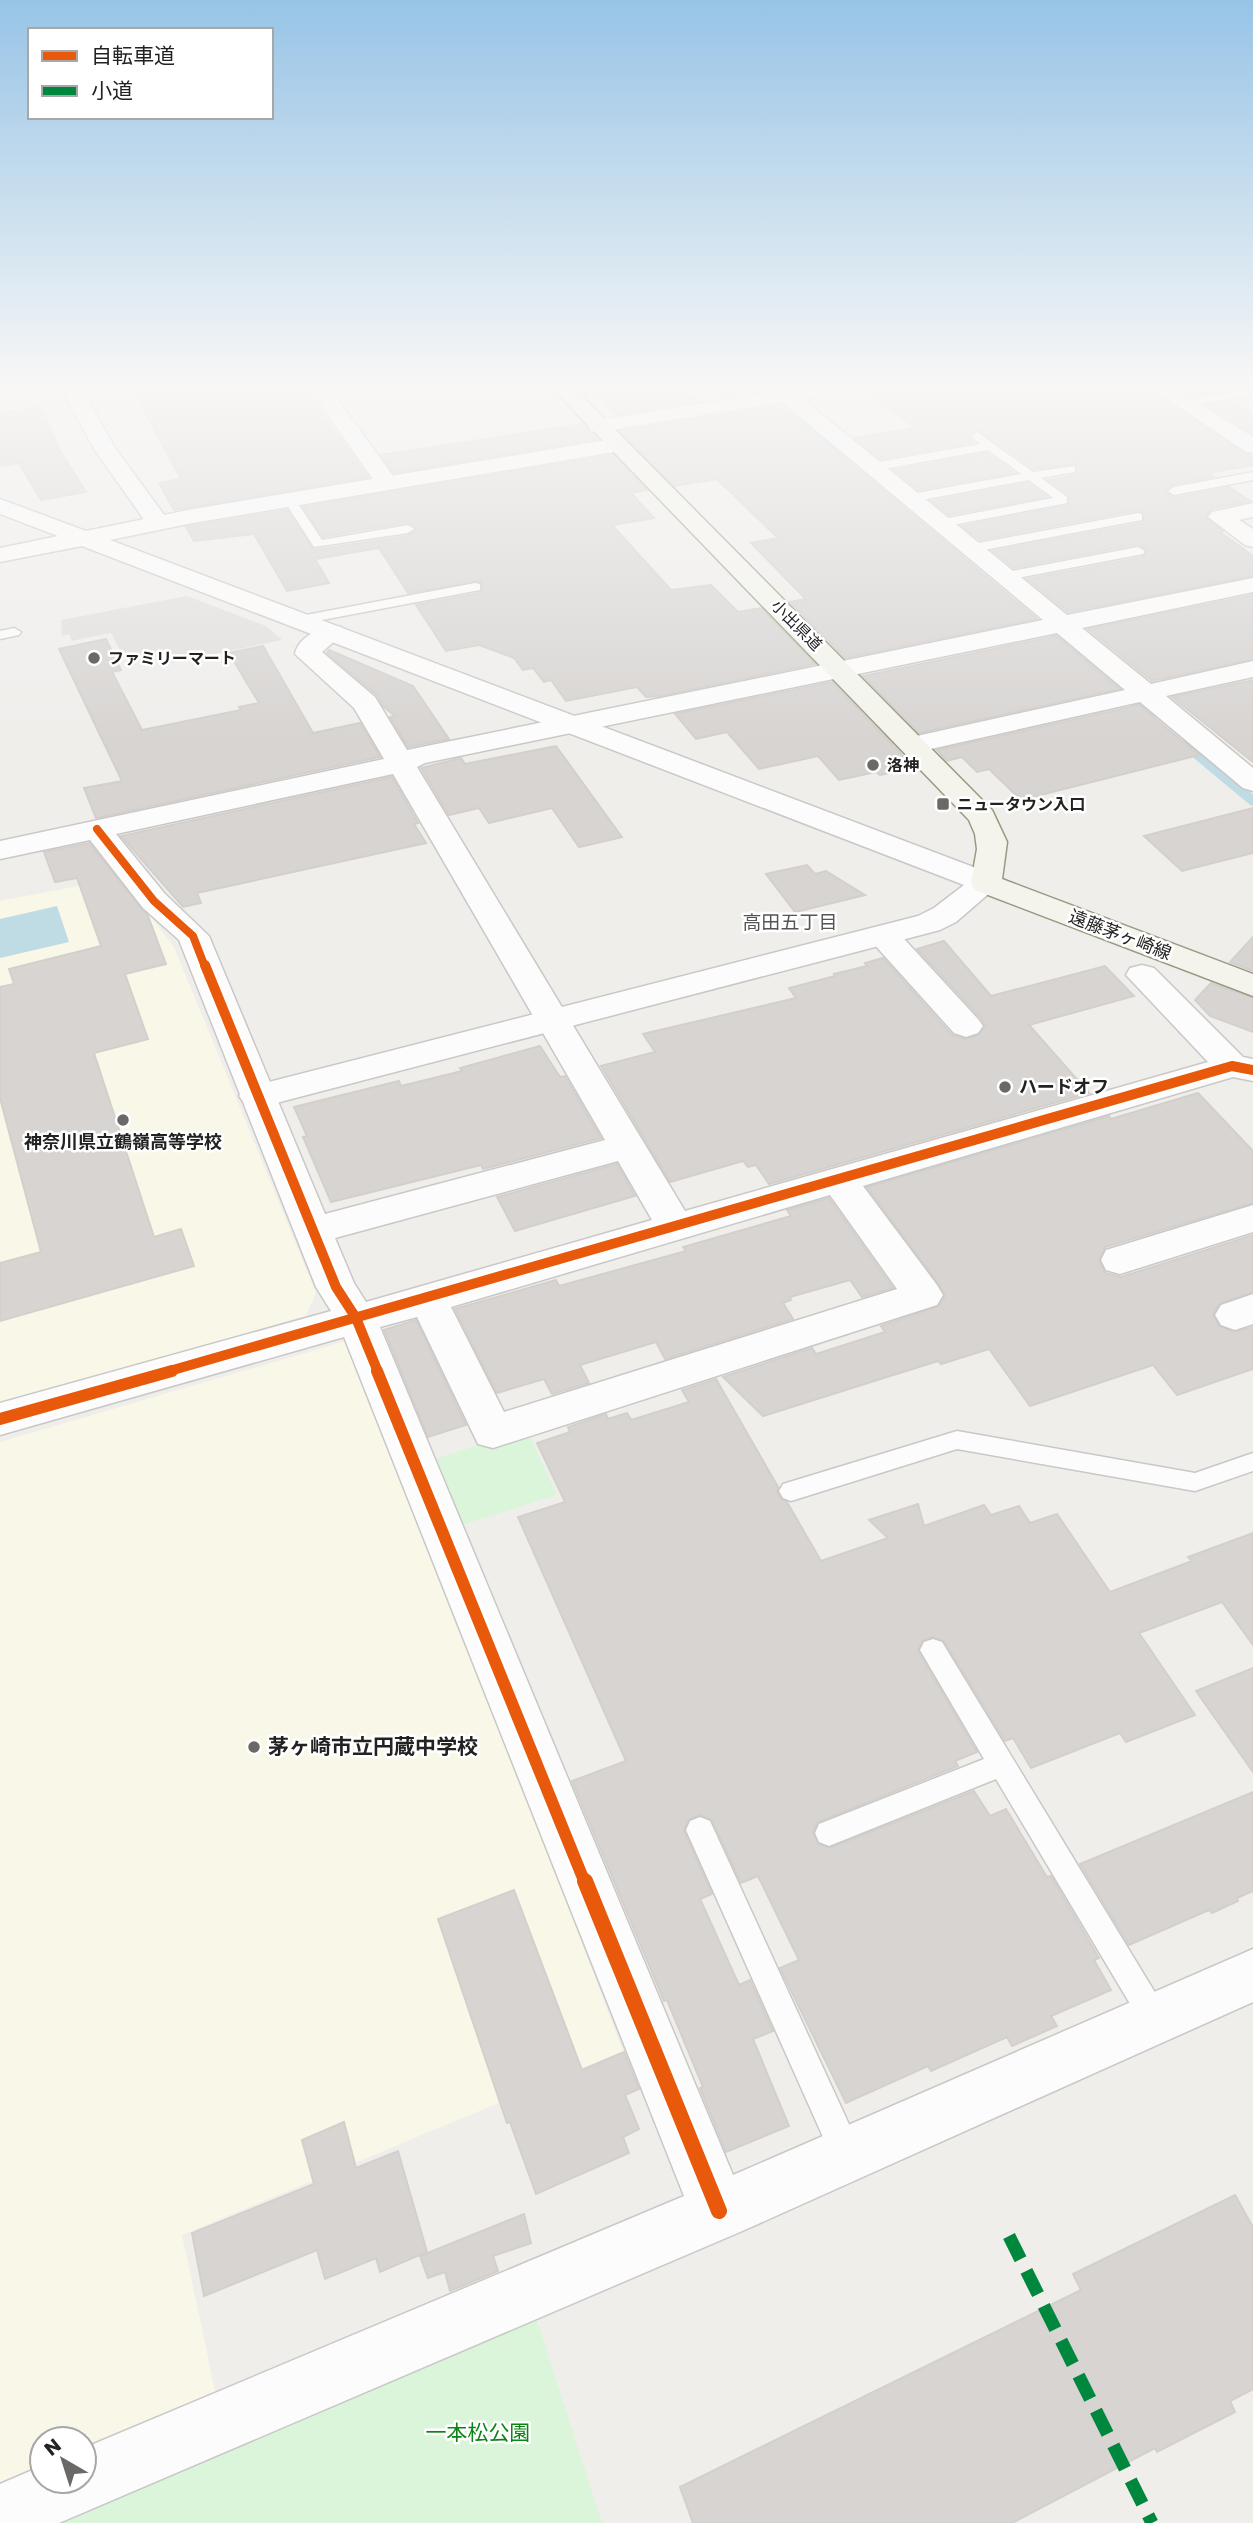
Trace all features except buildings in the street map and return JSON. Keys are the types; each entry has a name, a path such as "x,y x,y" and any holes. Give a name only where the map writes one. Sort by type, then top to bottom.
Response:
{"main road":[{"name":"小出県道","path":"676,504 982,816 992,834 993,850 986,883"},
{"name":"遠藤茅ヶ崎線","path":"986,883 1253,986"}],"street":[{"path":"144,504 158,523"},
{"path":"0,555 263,504"},
{"path":"918,504 1007,576 1053,625 1136,695 1253,782"},
{"path":"0,506 986,883"},
{"path":"1253,510 1220,517 1253,540"},
{"path":"0,850 401,764 416,757 1253,585"},
{"path":"332,632 308,650 308,653 365,703 675,1227"},
{"path":"913,745 1253,669"},
{"path":"97,829 154,901 192,936 336,1287 356,1318 719,2211"},
{"path":"257,1096 929,923 945,915 986,883"},
{"path":"884,936 966,1026"},
{"path":"1142,975 1242,1068"},
{"path":"0,1419 428,1299 838,1179 1242,1068"},
{"path":"313,1231 612,1150"},
{"path":"428,1299 493,1432 923,1295 838,1179"},
{"path":"1120,1260 1253,1218"},
{"path":"98,2475 719,2211 1253,1975"},
{"path":"0,2516 50,2495"}],"lane":[{"path":"292,504 319,544 408,529"},
{"path":"942,523 1043,504"},
{"path":"973,548 1138,517"},
{"path":"1007,576 1138,551"},
{"path":"301,620 475,587"},
{"path":"790,1491 957,1440 1195,1482 1253,1462"},
{"path":"933,1650 1155,2019"},
{"path":"830,1833 1001,1764"},
{"path":"700,1830 847,2155"}],"shaded area":[{"path":"187,596 266,626 282,640 166,664 159,651 124,658 111,633 71,641 70,634 62,636 61,620"},
{"name":"神奈川県立鶴嶺高等学校","path":"120,878 174,947 316,1293 306,1316 0,1404 0,901"},
{"name":"茅ヶ崎市立円蔵中学校","path":"353,1339 623,2051 182,2235 216,2395 98,2447 98,2425 28,2425 28,2478 0,2490 0,1442"}],"green space":[{"path":"527,1430 557,1495 462,1525 435,1459"},
{"name":"一本松公園","path":"534,2311 602,2523 25,2523 98,2495 98,2493"}],"water":[{"path":"57,906 69,942 0,958 0,919"}],"waterway":[{"path":"1041,624 1065,644"},
{"path":"1063,642 1151,715"},
{"path":"1186,745 1253,801"}],"marked path":[{"path":"1009,2236 1152,2523"}],"cycle path":[{"path":"97,829 154,901 193,936 336,1287 356,1318 719,2211"},
{"path":"0,1419 428,1299 1232,1066 1253,1070"}],"place":[{"name":"ファミリーマート","path":"94,658"},
{"name":"洛神","path":"873,765"},
{"name":"ニュータウン入口","path":"943,804"},
{"name":"ハードオフ","path":"1005,1087"},
{"name":"神奈川県立鶴嶺高等学校","path":"123,1120"},
{"name":"茅ヶ崎市立円蔵中学校","path":"254,1747"}],"district":[{"name":"高田五丁目","path":"790,922"}]}
